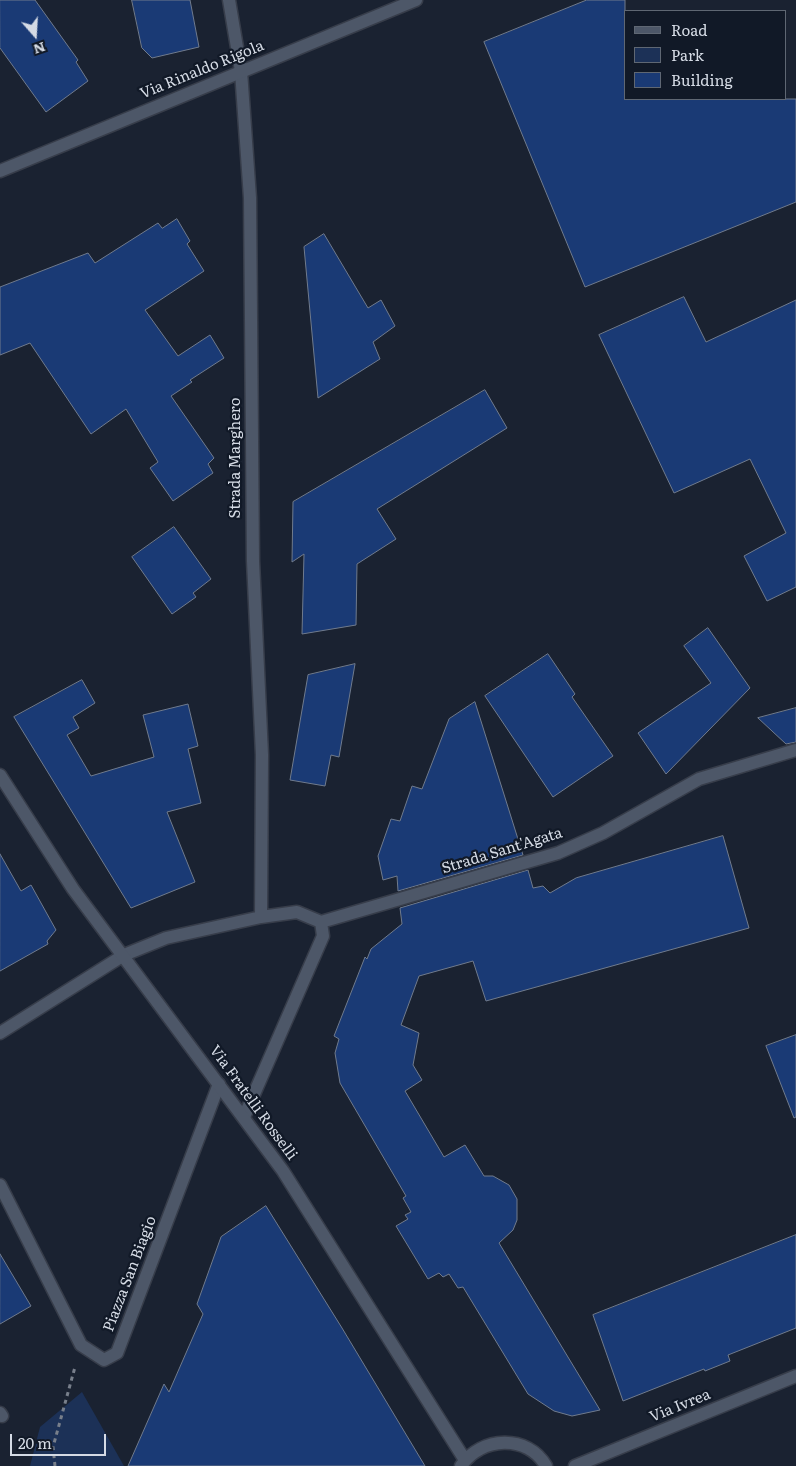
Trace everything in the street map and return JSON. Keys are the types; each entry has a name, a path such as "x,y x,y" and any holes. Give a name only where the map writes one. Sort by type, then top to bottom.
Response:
{"street":[{"name":"Strada Marghero","path":"229,0 241,71 250,198 253,561 262,755 261,916"},
{"name":"Via Rinaldo Rigola","path":"0,171 416,0"},
{"name":"Strada Sant'Agata","path":"321,922 558,853 603,833 699,779 796,750"},
{"name":"Via Fratelli Rosselli","path":"0,775 73,889 283,1171 463,1463"},
{"path":"0,1033 124,955 166,938 261,916 297,912 321,922 323,936 244,1117"},
{"name":"Piazza San Biagio","path":"81,1345 104,1360 118,1353 219,1084"},
{"path":"0,1185 81,1345"},
{"name":"Via Ivrea","path":"576,1466 796,1376"},
{"path":"463,1463 479,1449 495,1443 513,1443 530,1449 546,1466"}],"path":[{"path":"55,1466 53,1446 81,1345"}],"green space":[{"path":"82,1392 124,1466 30,1466 40,1427"}],"building":[{"path":"0,0 35,0 78,60 76,62 88,81 46,112 0,48"},
{"path":"132,0 190,0 199,47 152,58 142,48"},
{"path":"587,0 625,0 624,100 796,99 796,202 585,287 484,42"},
{"path":"177,219 190,241 187,244 204,271 145,310 178,356 210,335 224,358 190,380 192,382 171,396 214,458 208,464 213,473 173,501 150,468 158,462 126,409 91,434 30,343 0,355 0,287 88,253 95,263 158,223 162,228"},
{"path":"324,234 368,308 381,300 395,326 373,342 380,359 318,398 304,247"},
{"path":"684,297 706,342 796,300 796,587 767,601 744,556 786,533 750,459 674,493 599,335"},
{"path":"485,390 507,428 377,509 396,539 357,564 356,625 302,634 304,554 292,562 293,502"},
{"path":"174,527 211,579 193,593 196,597 172,614 132,557"},
{"path":"708,628 750,688 666,774 638,733 711,683 684,646"},
{"path":"548,654 575,694 572,697 613,756 553,797 485,696"},
{"path":"355,664 339,757 331,755 325,786 290,780 308,675"},
{"path":"82,680 95,703 73,717 79,728 67,735 91,776 154,757 143,715 188,704 198,746 188,749 201,803 167,812 195,882 131,908 14,717"},
{"path":"475,702 523,855 398,891 397,876 383,880 378,856 391,819 400,821 412,786 422,789 449,719"},
{"path":"796,708 796,742 786,744 758,718"},
{"path":"723,836 749,928 486,1001 473,961 419,976 401,1025 419,1033 413,1065 422,1080 405,1091 444,1157 465,1145 484,1176 493,1176 509,1185 517,1199 517,1220 513,1230 499,1243 600,1410 572,1416 554,1411 528,1394 463,1287 458,1288 449,1274 443,1277 439,1273 428,1279 396,1226 408,1219 405,1215 411,1212 403,1198 406,1196 340,1083 335,1053 339,1039 334,1036 365,957 367,959 371,949 402,924 400,908 528,870 533,888 543,886 550,893 576,878"},
{"path":"0,854 21,891 31,885 56,930 47,941 48,944 0,971"},
{"path":"796,1035 796,1117 794,1118 766,1046"},
{"path":"266,1206 425,1466 128,1466 164,1384 169,1392 203,1314 197,1304 221,1237"},
{"path":"796,1235 796,1328 728,1355 730,1361 705,1371 704,1369 623,1401 593,1315"},
{"path":"0,1254 31,1306 0,1324"}]}
